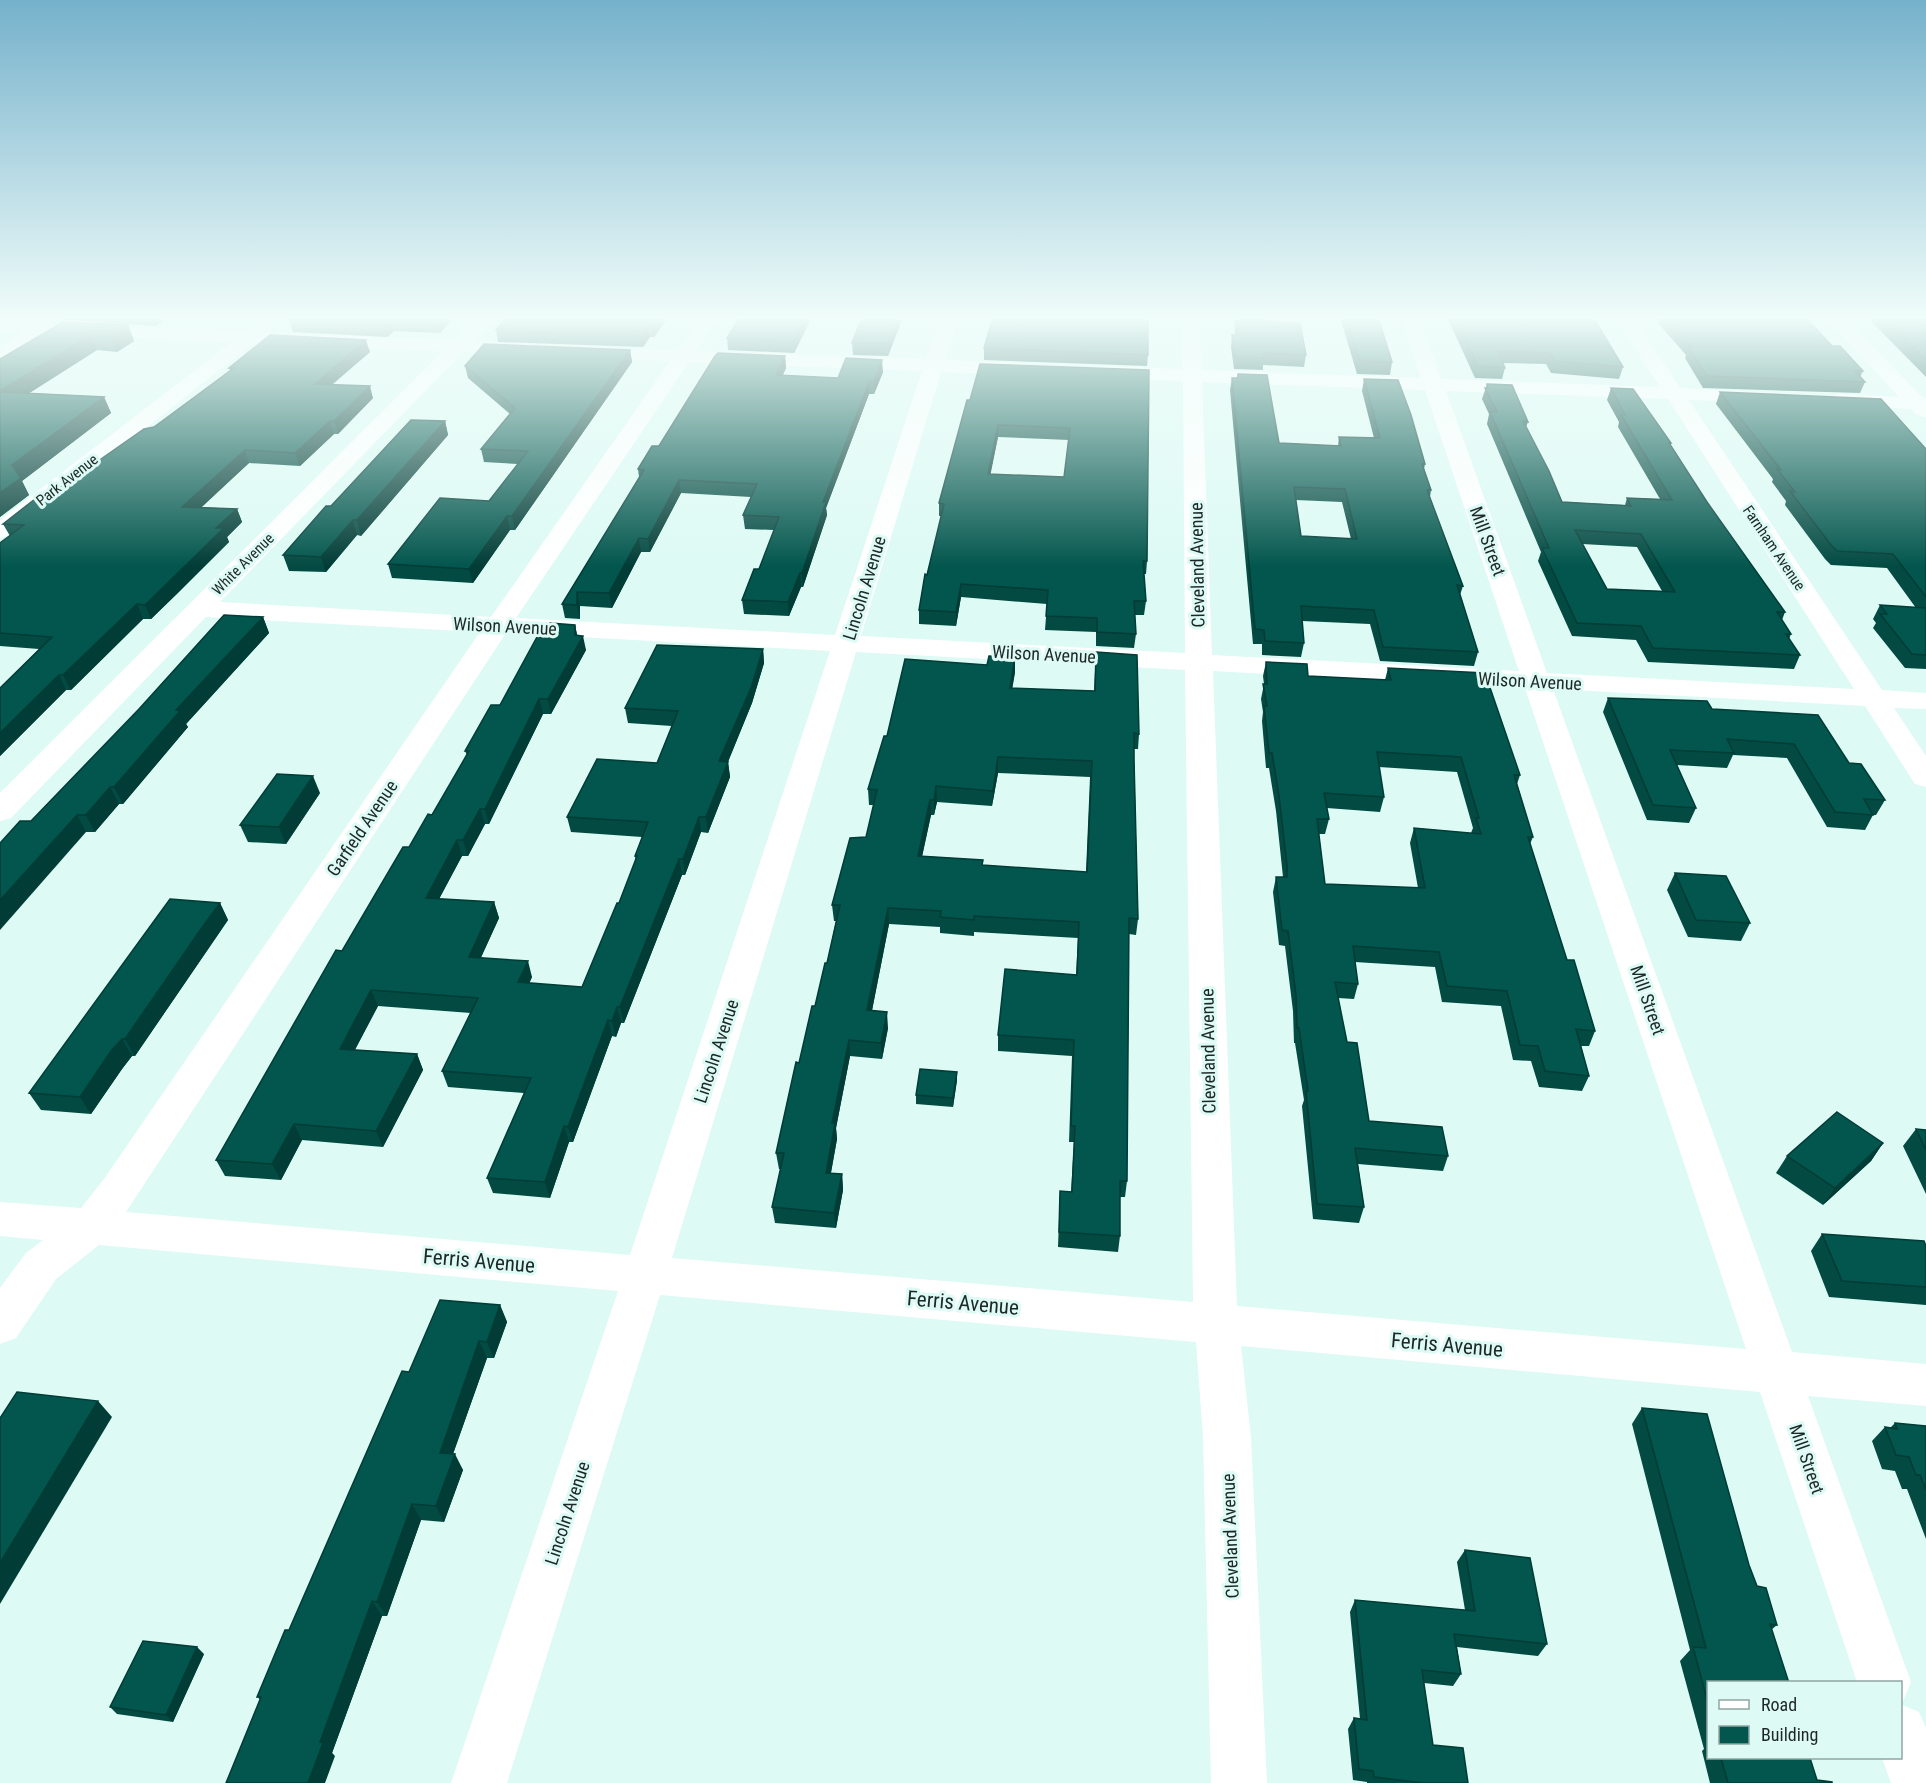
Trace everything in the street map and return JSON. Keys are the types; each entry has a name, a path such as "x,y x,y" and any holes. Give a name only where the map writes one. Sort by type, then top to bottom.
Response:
{"street":[{"name":"Park Avenue","path":"0,531 169,400"},
{"name":"White Avenue","path":"0,812 405,400"},
{"name":"Garfield Avenue","path":"0,1324 41,1266 91,1227 118,1191 500,625 655,400"},
{"name":"Lincoln Avenue","path":"479,1783 645,1275 922,400"},
{"name":"Cleveland Avenue","path":"1194,400 1198,662 1213,1277 1227,1437 1239,1783"},
{"name":"Mill Street","path":"1438,400 1538,681 1883,1681"},
{"name":"Farnham Avenue","path":"1676,400 1926,778"},
{"path":"1835,400 1923,407"},
{"name":"Wilson Avenue","path":"198,609 1926,701"},
{"name":"Ferris Avenue","path":"0,1218 1926,1385"},
{"path":"1902,1737 1918,1783"}],"building":[{"path":"0,400 100,400 12,465 21,478 0,493"},
{"path":"190,400 355,400 295,453 245,450 182,507 237,509 216,528 224,528 145,605 137,604 0,733 0,688 52,637 0,633 0,543 24,525 3,524 35,499 38,503 144,429 154,427"},
{"path":"506,400 594,400 512,516 507,516 469,569 388,564 440,498 489,501 528,451 481,449 515,408"},
{"path":"687,400 862,400 823,502 826,502 802,573 800,573 788,602 742,600 754,569 759,569 779,517 743,515 757,484 679,480 648,539 639,538 609,593 577,592 577,605 562,604 644,470 638,469 652,446 659,446"},
{"path":"967,400 1149,400 1147,561 1143,561 1146,601 1134,601 1136,634 1097,632 1097,618 1046,616 1048,590 961,584 956,612 919,610 925,574 927,575 944,504 939,503","holes":["998,425 1070,428 1064,477 988,474"]},
{"path":"1234,400 1271,400 1279,443 1341,446 1339,437 1380,438 1370,400 1406,400 1425,464 1422,464 1431,490 1427,490 1463,586 1457,585 1478,652 1383,647 1374,610 1301,606 1304,643 1265,641 1264,630 1255,629","holes":["1294,487 1345,489 1357,539 1301,536"]},
{"path":"1491,400 1519,400 1528,422 1523,421 1562,502 1631,506 1627,498 1672,500 1621,415 1625,415 1617,400 1641,400 1671,443 1669,443 1707,502 1785,612 1777,612 1791,634 1786,634 1800,655 1653,648 1641,626 1577,623 1542,548 1549,548 1490,412 1497,412","holes":["1575,530 1641,534 1675,592 1607,589"]},
{"path":"1726,400 1882,400 1926,449 1926,597 1893,554 1837,551 1790,491 1795,492 1777,469 1781,470"},
{"path":"411,420 445,421 321,557 283,555 326,506 331,506"},
{"path":"1880,605 1926,608 1926,655 1912,654 1880,614 1887,614"},
{"path":"224,615 263,617 176,710 180,711 114,787 110,787 86,815 77,815 0,900 0,843 20,821 31,821 139,709"},
{"path":"550,623 575,625 575,635 583,636 548,699 539,699 485,809 480,809 463,840 457,840 426,898 494,902 469,957 528,961 518,982 582,987 617,903 619,903 648,822 567,817 597,759 657,763 678,711 625,708 657,645 763,649 751,688 719,761 728,762 706,817 699,817 683,859 679,859 620,1007 617,1007 612,1021 608,1020 568,1127 564,1126 545,1182 487,1178 531,1078 442,1071 478,998 371,990 340,1049 417,1054 376,1131 294,1124 272,1164 216,1160 336,950 342,951 403,847 409,847 428,814 432,815 469,751 465,751 491,705 500,705 537,637 542,637"},
{"path":"1096,652 1137,655 1139,734 1134,733 1134,760 1138,919 1129,918 1127,1181 1120,1181 1120,1236 1059,1232 1060,1191 1072,1192 1075,1126 1071,1126 1074,1040 998,1035 1005,969 1077,975 1079,922 974,916 974,920 940,917 941,911 888,908 867,1010 887,1012 881,1043 849,1040 832,1123 835,1123 826,1173 842,1174 834,1213 772,1207 784,1153 776,1153 796,1062 799,1063 812,1006 815,1006 840,905 832,905 850,838 866,837 877,790 868,789 884,736 887,736 905,659 987,665 989,656 1015,657 1010,688 1095,691","holes":["998,757 1092,761 1087,872 982,865 983,860 918,856 930,800 934,800 936,786 993,791"]},
{"path":"1266,662 1307,664 1308,676 1391,680 1388,668 1485,673 1520,775 1514,775 1533,837 1528,837 1567,960 1574,960 1595,1031 1576,1029 1589,1076 1545,1071 1538,1046 1520,1045 1507,991 1447,986 1439,952 1353,946 1358,984 1335,982 1347,1042 1357,1043 1369,1121 1442,1127 1448,1156 1355,1148 1364,1207 1317,1204 1306,1091 1308,1091 1299,1028 1297,1028 1296,995 1288,931 1282,930 1276,877 1287,877 1287,865 1279,796 1272,753 1269,753 1264,706 1267,706 1263,684 1267,684","holes":["1377,752 1461,757 1479,818 1476,818 1481,834 1414,828 1425,888 1325,884 1317,819 1329,819 1324,793 1384,797"]},
{"path":"1608,698 1707,701 1712,709 1818,715 1849,763 1861,764 1885,800 1864,799 1873,815 1835,812 1794,744 1727,739 1734,753 1670,750 1696,808 1653,805"},
{"path":"277,774 313,776 279,827 240,825"},
{"path":"1675,873 1726,876 1750,923 1696,920"},
{"path":"170,899 220,903 125,1039 122,1039 111,1051 80,1097 29,1093"},
{"path":"920,1069 957,1072 953,1098 916,1095"},
{"path":"1837,1112 1883,1143 1835,1188 1787,1156"},
{"path":"1916,1129 1926,1130 1926,1150"},
{"path":"1822,1234 1924,1241 1926,1287 1842,1281"},
{"path":"440,1300 500,1305 487,1342 479,1341 440,1453 455,1454 436,1506 412,1504 377,1602 372,1601 320,1742 323,1743 308,1783 226,1783 261,1697 257,1697 285,1630 289,1630 402,1371 409,1372"},
{"path":"17,1392 98,1401 0,1563 0,1418"},
{"path":"1642,1408 1707,1414 1749,1565 1757,1586 1766,1588 1777,1625 1770,1624 1788,1681 1707,1681 1707,1699 1693,1647 1706,1648"},
{"path":"1895,1423 1926,1426 1926,1490 1920,1475 1916,1475 1909,1457 1896,1455 1885,1427 1897,1429"},
{"path":"1465,1550 1530,1558 1547,1644 1454,1634 1461,1674 1422,1670 1433,1745 1463,1748 1468,1783 1423,1783 1374,1777 1373,1771 1359,1769 1354,1718 1367,1720 1355,1600 1475,1611"},
{"path":"143,1641 197,1647 166,1715 110,1707"},
{"path":"1721,1759 1810,1759 1817,1780 1832,1782 1832,1783 1728,1783"}]}
